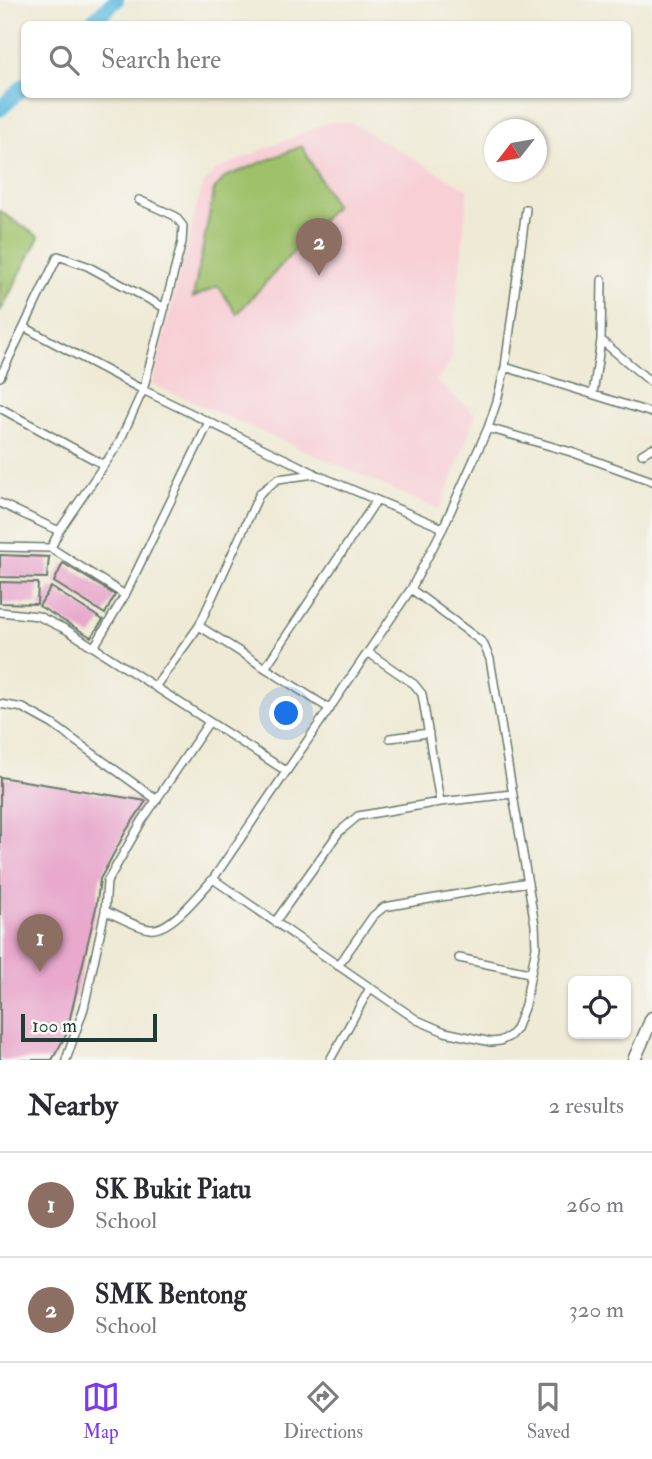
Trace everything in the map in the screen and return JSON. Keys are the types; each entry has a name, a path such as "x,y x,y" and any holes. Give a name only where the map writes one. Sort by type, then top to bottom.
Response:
{"main road":[{"path":"634,1060 652,1018"}],"street":[{"path":"51,548 59,531 119,443 143,390 165,308 184,232 183,226 175,216 139,200"},
{"path":"105,911 150,929 170,922 183,911 213,879 411,589 443,528 488,428 505,367 526,209"},
{"path":"0,377 58,256 87,266 165,308"},
{"path":"593,394 601,340 602,280"},
{"path":"24,327 143,390 315,474 443,528"},
{"path":"601,340 652,383"},
{"path":"505,367 652,413"},
{"path":"0,408 104,465"},
{"path":"94,647 125,595 209,422"},
{"path":"488,428 571,452 652,481"},
{"path":"642,454 652,448"},
{"path":"155,688 199,626 260,493 278,479 315,474"},
{"path":"265,668 376,501"},
{"path":"0,503 59,531"},
{"path":"0,547 51,548 125,595"},
{"path":"213,879 425,1025 491,1042 506,1039 516,1029 525,1005 536,938 502,725 486,649 473,635 411,589"},
{"path":"0,612 31,614 44,618 94,647 286,771"},
{"path":"199,626 330,709"},
{"path":"369,653 419,689 424,702 440,803"},
{"path":"0,704 23,708 52,724 157,800"},
{"path":"66,1060 84,1008 105,911 107,882 142,821 209,722"},
{"path":"390,738 429,733"},
{"path":"275,922 339,832 358,816 512,794"},
{"path":"338,966 373,916 384,906 528,882"},
{"path":"459,958 530,973"},
{"path":"330,1060 370,988"}],"shaded area":[{"path":"328,122 352,123 468,190 451,361 436,381 476,414 440,510 152,384 202,185 216,170"}],"green space":[{"path":"302,146 335,206 237,314 218,286 193,298 214,190 225,177"},
{"path":"0,211 39,237 0,312"}],"building":[{"path":"0,555 49,557 47,578 0,577"},
{"path":"63,563 115,595 105,614 54,582"},
{"path":"0,582 38,583 37,604 0,603"},
{"path":"51,587 103,620 91,637 39,606"},
{"path":"0,777 146,801 100,879 96,908 66,1035 52,1060 0,1060"}],"waterway":[{"path":"93,21 116,0"},
{"path":"0,109 21,89"}],"place":[{"name":"SMK Bentong","path":"319,276"},
{"name":"SK Bukit Piatu","path":"40,972"}]}
